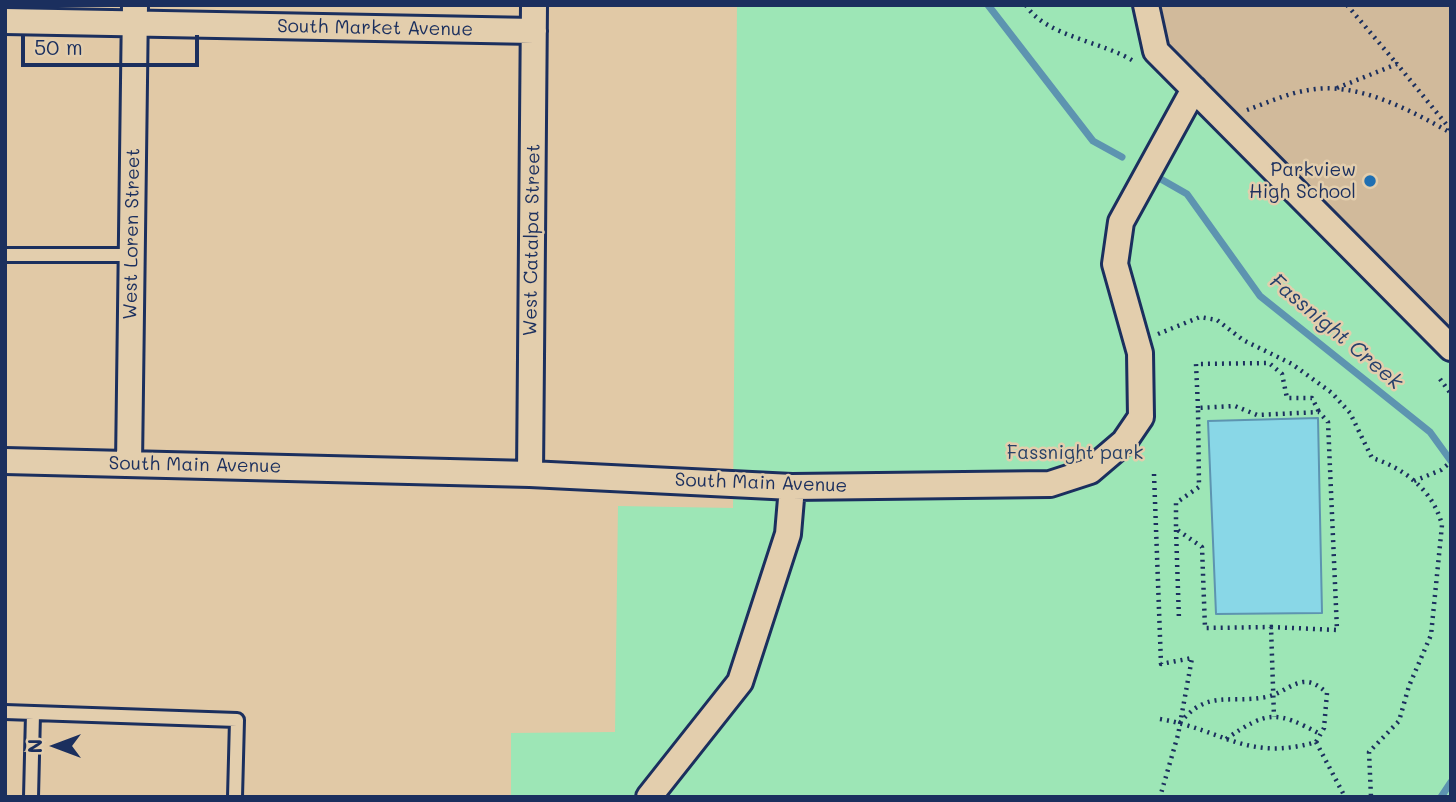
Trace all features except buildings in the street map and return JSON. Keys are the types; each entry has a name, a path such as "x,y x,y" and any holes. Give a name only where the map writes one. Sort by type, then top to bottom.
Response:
{"street":[{"name":"West Catalpa Street","path":"530,474 534,5"},
{"path":"1146,5 1156,51 1451,348"},
{"name":"South Market Avenue","path":"5,22 134,15 534,31"},
{"name":"West Loren Street","path":"129,464 134,15"},
{"name":"South Main Avenue","path":"5,461 530,474 792,487 1050,484 1090,471 1124,442 1141,417 1143,391 1137,343 1115,264 1121,222 1194,89"},
{"path":"649,797 740,682 788,534 792,487"}],"lane":[{"path":"5,255 132,255"},
{"path":"5,712 237,720 235,797"},
{"path":"31,797 33,713"}],"path":[{"path":"1026,5 1050,27 1106,47 1134,60 1140,68"},
{"path":"1347,5 1451,131"},
{"path":"1333,89 1397,64"},
{"path":"1247,110 1309,89 1333,89 1388,102 1451,131"},
{"path":"1137,343 1200,317 1217,320 1243,340 1292,364 1332,393 1350,413 1372,458 1383,461 1430,493 1442,525 1431,635 1409,686 1399,721 1369,752 1371,797"},
{"path":"1176,529 1202,547 1205,628 1337,630 1328,422 1312,398 1287,398 1282,374 1269,363 1196,363 1199,487 1176,503 1176,529 1179,620"},
{"path":"1440,379 1451,394"},
{"path":"1198,408 1235,406 1257,415 1319,412"},
{"path":"1413,481 1441,470 1451,462"},
{"path":"1154,474 1161,663 1192,658 1180,723 1160,797"},
{"path":"1271,627 1274,717"},
{"path":"1160,719 1263,750 1287,750 1316,742 1329,705 1328,693 1314,683 1303,682 1273,695 1227,698 1193,706 1180,723"},
{"path":"1226,739 1257,718 1274,717 1292,719 1320,734"},
{"path":"1316,742 1345,797"}],"shaded area":[{"name":"Parkview High School","path":"1129,5 1451,5 1451,357"}],"green space":[{"name":"Fassnight park","path":"737,5 1129,5 1451,357 1451,797 511,797 511,733 615,732 618,506 733,508"}],"water":[{"path":"1318,418 1322,613 1216,614 1208,421"}],"waterway":[{"name":"Fassnight Creek","path":"988,5 1093,141 1122,157"},
{"name":"Fassnight Creek","path":"1152,174 1187,194 1260,296 1430,432 1451,461"},
{"name":"Fassnight Creek","path":"1441,797 1451,782"}],"place":[{"name":"Parkview High School","path":"1370,181"}]}
